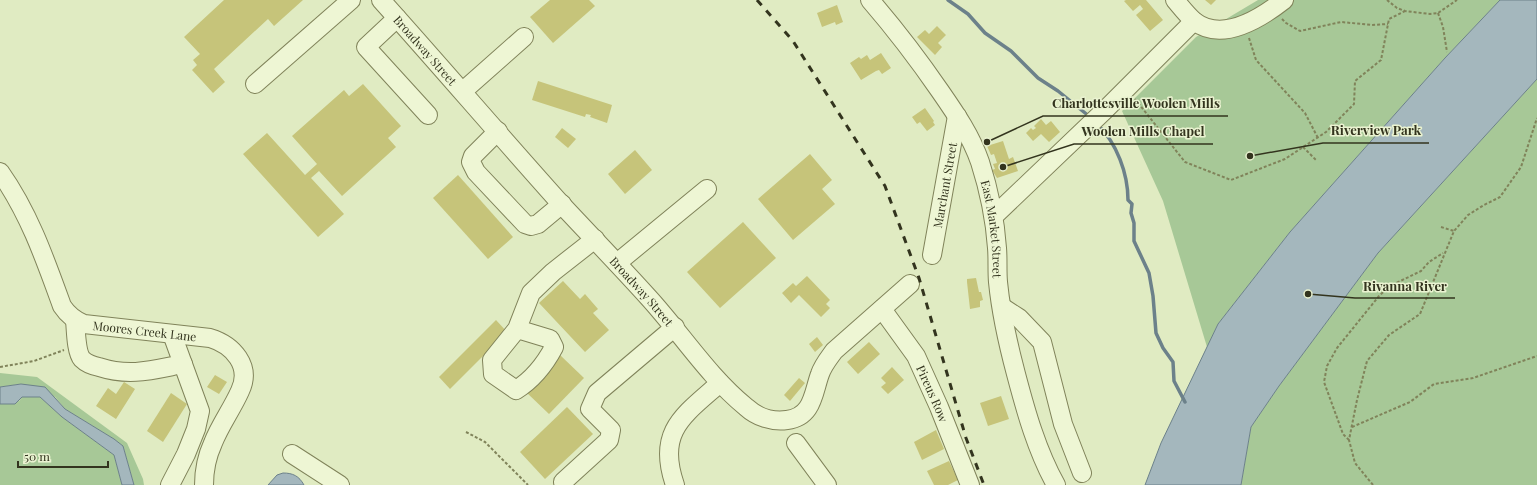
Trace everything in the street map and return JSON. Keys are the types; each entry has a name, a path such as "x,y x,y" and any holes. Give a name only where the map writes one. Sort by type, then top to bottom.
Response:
{"street":[{"path":"256,84 351,0"},
{"name":"Broadway Street","path":"381,0 562,204 675,327 720,383 756,414 776,420 788,420 796,418 802,414 813,400 820,372 834,351 910,284"},
{"name":"East Market Street","path":"870,0 906,43 957,116 972,142 980,164 994,216 998,282 1008,343 1022,398 1048,472 1056,485"},
{"path":"1175,0 1194,21 1211,29 1220,30 1245,23 1279,4"},
{"path":"398,18 366,47 428,115"},
{"path":"994,216 1091,124 1194,21"},
{"path":"463,92 524,37"},
{"name":"Marchant Street","path":"932,255 957,116"},
{"path":"498,131 473,156 471,162 476,172 525,224 531,226 538,224 562,204"},
{"name":"Moores Creek Lane","path":"0,172 25,213 39,242 62,306 67,314 84,324 218,340 236,354 241,361 243,371 241,390 213,442 208,457 204,485"},
{"path":"617,263 707,189"},
{"path":"517,329 531,293 553,272 595,239"},
{"path":"1002,307 1019,318 1042,342 1063,424 1082,472"},
{"name":"Pireus Row","path":"882,308 916,356 939,407 970,485"},
{"path":"75,320 79,352 82,360 93,366 112,372 139,373 183,364"},
{"path":"563,482 609,440 611,430 590,409 597,393 675,327"},
{"path":"170,485 196,429 200,411 172,334"},
{"path":"675,485 669,462 669,450 675,428 688,411 720,383"},
{"path":"796,443 827,485"},
{"path":"292,454 340,485"}],"path":[{"path":"1387,0 1397,8 1405,11 1430,14 1438,13 1457,0"},
{"path":"1279,4 1286,23 1300,31 1341,22 1372,25 1388,24"},
{"path":"1130,94 1185,162 1232,180 1285,158 1326,132 1354,104 1355,81 1381,60 1389,19 1405,11"},
{"path":"1438,13 1447,52"},
{"path":"1245,23 1256,60 1305,113 1318,138"},
{"path":"1373,485 1355,463 1349,440 1357,400 1368,361 1389,335 1420,314 1454,231 1468,215 1500,197 1521,167 1537,118"},
{"path":"1303,147 1316,161"},
{"path":"1441,227 1454,231"},
{"path":"1349,440 1343,434 1324,382 1327,366 1337,348 1379,296 1390,286 1421,271 1429,262 1444,253"},
{"path":"0,367 34,361 78,345"},
{"path":"1352,427 1410,402 1434,384 1474,378 1537,356"},
{"path":"466,432 485,442 528,485"}],"green space":[{"path":"1258,0 1500,0 1445,58 1290,232 1218,324 1207,347 1163,201 1122,111 1196,37"},
{"path":"1537,79 1537,485 1241,485 1251,427 1279,386 1378,253"},
{"path":"0,373 37,377 127,443 143,479 144,485 134,485 123,446 114,439 65,409 55,397 21,384 0,387"},
{"path":"22,397 40,397 62,417 114,455 122,485 0,485 0,404 19,401"}],"shaded area":[{"path":"1500,0 1537,0 1537,79 1378,253 1279,386 1251,427 1241,485 1145,485 1161,443 1218,324 1290,232 1445,58"},
{"path":"21,384 45,387 65,409 123,446 134,485 122,485 114,455 62,417 40,397 22,397 15,404 0,404 0,387"},
{"path":"283,473 295,476 300,479 304,485 268,485 277,475"}],"building":[{"path":"224,0 303,0 274,26 268,19 214,69 225,82 213,93 192,70 197,65 193,60 200,54 184,37"},
{"path":"550,0 589,0 595,6 553,43 530,17"},
{"path":"1146,0 1163,20 1150,31 1136,15 1143,9 1140,5 1133,11 1124,1"},
{"path":"1205,0 1216,0 1211,5"},
{"path":"837,5 843,22 836,25 835,22 822,27 817,13"},
{"path":"937,26 946,35 938,43 942,47 935,55 917,37 925,30 929,34"},
{"path":"881,53 891,68 882,74 879,70 876,71 861,80 850,63 859,57 861,59 867,55 870,60"},
{"path":"538,81 612,105 607,123 590,117 591,115 586,114 585,117 532,100"},
{"path":"363,84 401,126 388,138 396,147 342,196 319,171 311,178 344,214 318,237 243,154 267,133 305,175 317,164 292,136 344,90 349,96"},
{"path":"925,108 935,125 927,131 920,122 917,124 912,117"},
{"path":"1041,119 1046,125 1051,121 1060,132 1049,142 1041,134 1033,141 1026,133 1031,128 1033,130 1036,128 1034,126"},
{"path":"562,128 576,139 568,148 555,137"},
{"path":"1003,141 1009,159 1013,157 1018,171 997,178 992,170 995,169 993,164 997,163 994,154 991,155 987,146"},
{"path":"635,150 652,170 625,194 608,174"},
{"path":"810,154 832,180 822,189 835,204 793,240 758,199"},
{"path":"458,175 513,237 488,259 433,198"},
{"path":"743,222 776,258 720,308 687,272"},
{"path":"807,276 830,300 826,304 830,308 821,317 799,295 791,303 782,293 793,283 796,286"},
{"path":"976,278 979,292 981,292 983,300 980,301 980,307 970,309 967,279"},
{"path":"563,281 580,299 585,294 598,309 593,313 609,330 585,352 539,303"},
{"path":"496,320 507,332 450,389 439,377"},
{"path":"817,337 823,345 815,352 809,344"},
{"path":"869,342 880,354 858,374 847,362"},
{"path":"560,355 584,378 549,414 525,391"},
{"path":"892,367 904,380 888,394 881,387 886,383 881,378"},
{"path":"215,375 227,382 219,394 207,387"},
{"path":"799,378 805,383 790,401 784,395"},
{"path":"124,382 135,389 116,419 96,406 108,388 116,394"},
{"path":"171,393 187,404 163,442 147,431"},
{"path":"1001,396 1009,419 988,426 980,403"},
{"path":"567,407 593,434 545,479 520,452"},
{"path":"936,430 944,449 922,460 914,442"},
{"path":"949,461 958,480 948,485 934,485 927,471"}],"waterway":[{"path":"948,0 968,14 985,33 1011,51 1038,78 1058,91 1090,117"},
{"path":"1097,124 1110,140 1120,159 1126,180 1128,200 1132,204 1131,213 1134,223 1134,241 1149,273 1153,296 1156,333 1163,348 1173,362 1174,381 1185,402"}],"railway":[{"path":"757,0 793,41 885,186 919,278 966,438 984,485"}],"place":[{"name":"Charlottesville Woolen Mills","path":"987,142"},
{"name":"Riverview Park","path":"1250,156"},
{"name":"Woolen Mills Chapel","path":"1003,167"},
{"name":"Rivanna River","path":"1308,294"}]}
